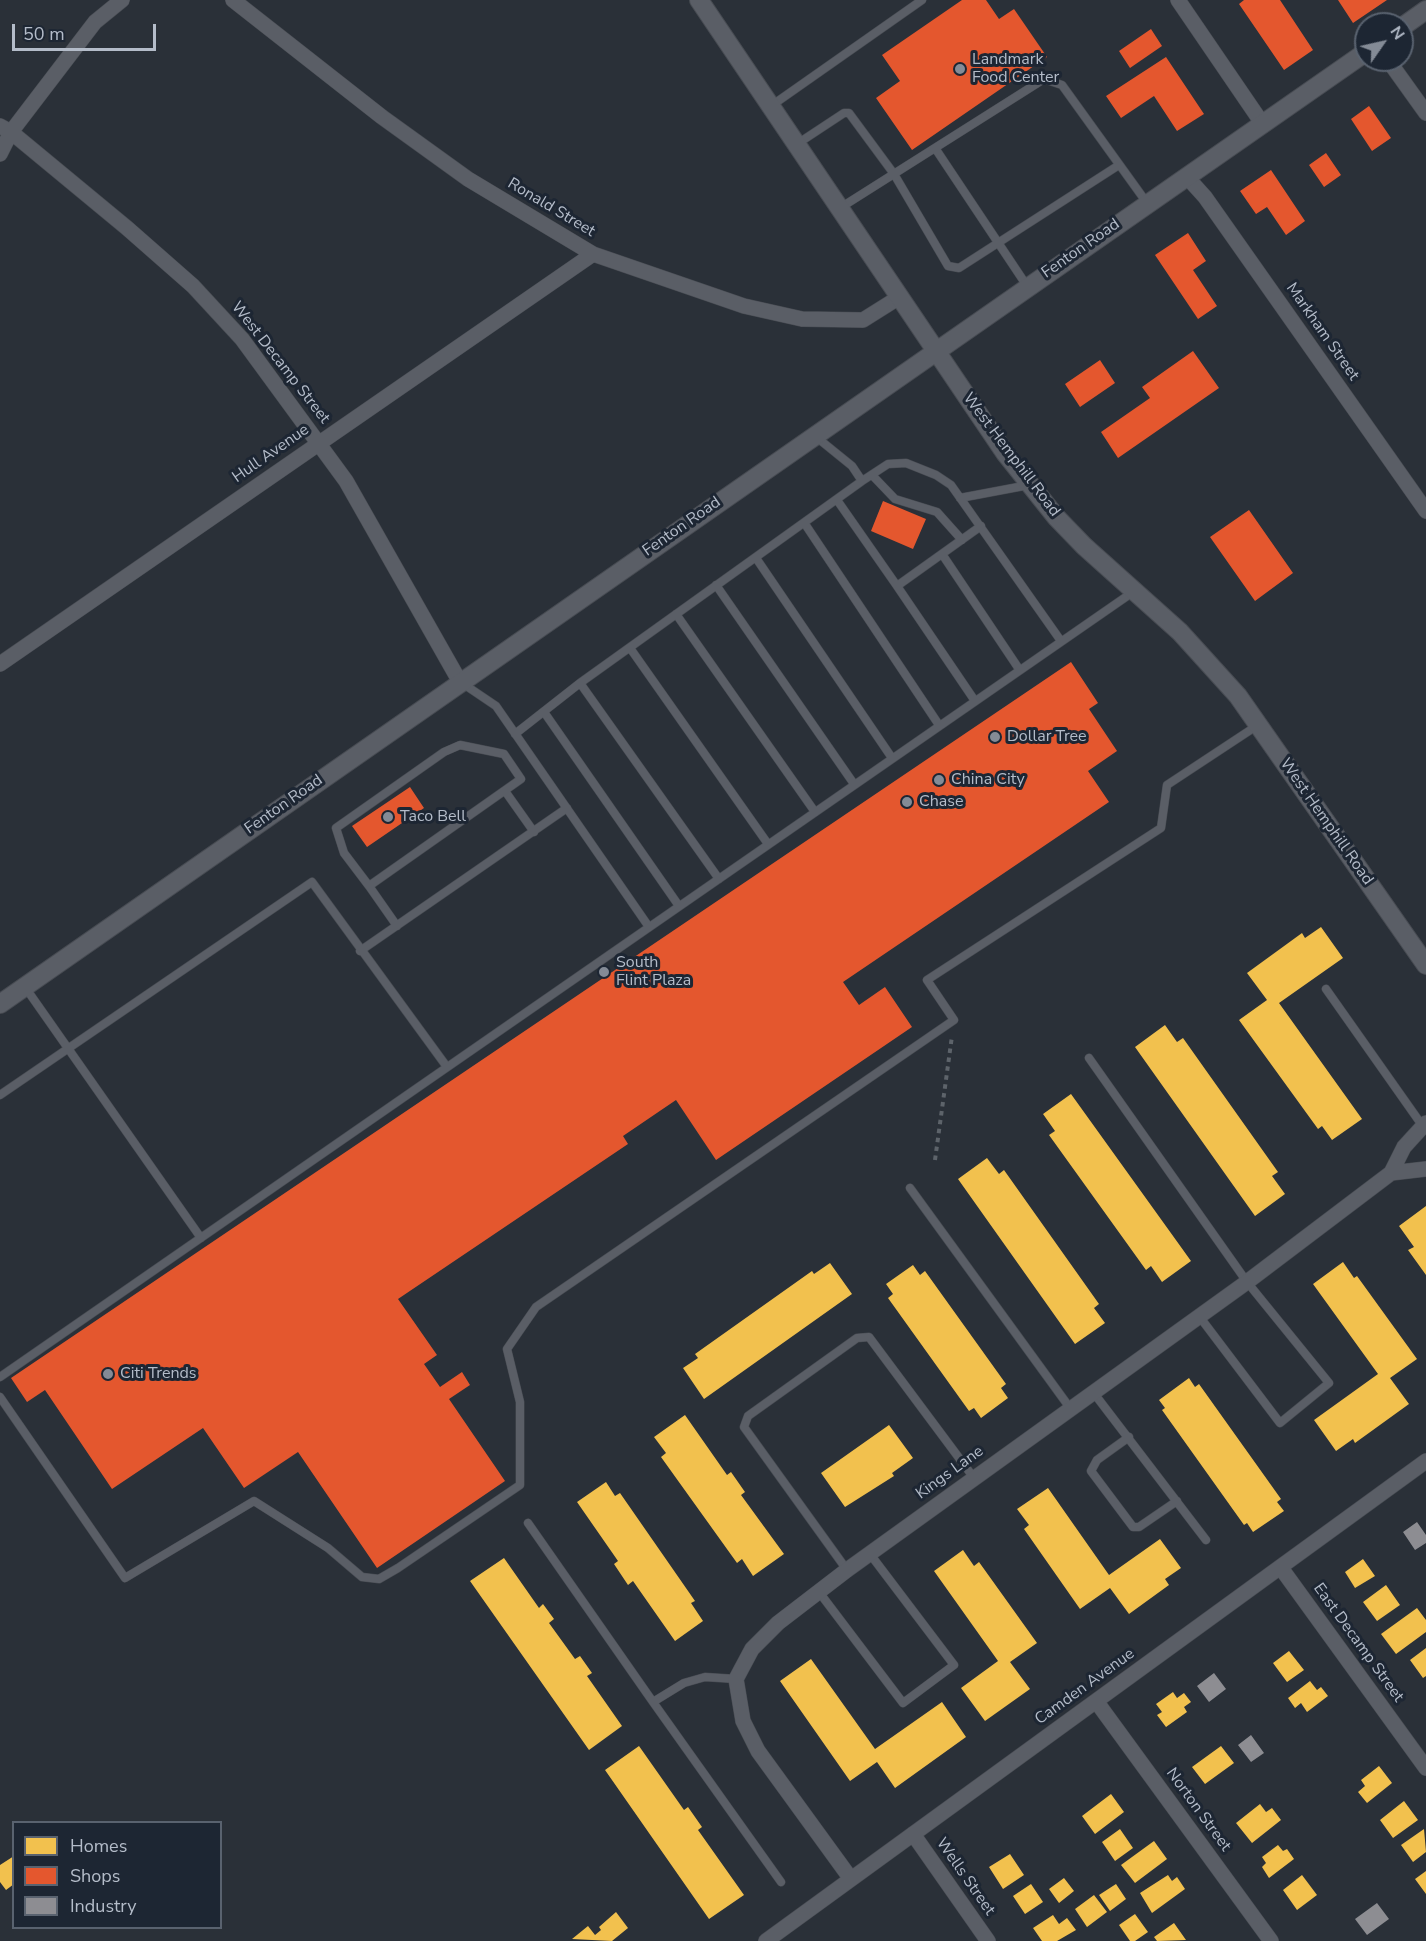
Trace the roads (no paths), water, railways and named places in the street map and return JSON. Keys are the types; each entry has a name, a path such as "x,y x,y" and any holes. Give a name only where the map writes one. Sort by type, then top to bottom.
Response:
{"street":[{"path":"0,154 6,129 95,22 122,0"},
{"name":"Ronald Street","path":"233,0 382,117 468,179 593,254 744,306 802,319 863,320 898,298"},
{"name":"West Hemphill Road","path":"699,0 840,207 898,298 1029,485 1084,546 1209,663 1258,725 1426,965"},
{"path":"1178,0 1262,123"},
{"name":"Fenton Road","path":"0,1004 934,350 1354,60"},
{"path":"1397,72 1426,113"},
{"name":"West Decamp Street","path":"6,129 193,286 242,339 320,442 346,481 460,682"},
{"name":"Markham Street","path":"1186,176 1205,197 1426,511"},
{"name":"Hull Avenue","path":"0,664 593,254"},
{"name":"Kings Lane","path":"736,1679 752,1649 777,1623 1070,1408 1247,1282 1391,1173 1404,1147 1425,1126"},
{"path":"1391,1173 1426,1169"},
{"name":"Camden Avenue","path":"766,1941 1426,1461"},
{"name":"East Decamp Street","path":"1281,1568 1426,1768"},
{"path":"736,1679 743,1721 758,1751 851,1879"},
{"name":"Norton Street","path":"1096,1701 1271,1941"},
{"name":"Wells Street","path":"913,1834 988,1941"}],"lane":[{"path":"771,106 922,0"},
{"path":"840,207 1044,79 1062,85 1147,203"},
{"path":"797,144 844,113 849,113 894,174 948,266 959,268 1119,165"},
{"path":"935,148 1027,286"},
{"path":"814,435 852,466 862,481"},
{"path":"515,734 580,683 888,464 906,463 936,475 951,485 1061,641"},
{"path":"872,475 895,499 937,513 962,540"},
{"path":"960,498 1029,485"},
{"path":"837,500 975,701"},
{"path":"805,524 939,725"},
{"path":"897,586 981,526"},
{"path":"942,554 1018,669"},
{"path":"756,558 892,758"},
{"path":"716,585 854,784"},
{"path":"0,1377 1018,669 1134,591"},
{"path":"676,614 815,812"},
{"path":"630,648 768,844"},
{"path":"460,682 496,706 649,927"},
{"path":"580,683 719,879"},
{"path":"544,712 679,906"},
{"path":"0,1397 125,1578 254,1501 328,1548 362,1577 379,1579 520,1485 520,1402 507,1348 536,1307 954,1020 927,980 1161,828 1167,785 1258,725"},
{"path":"369,886 521,779 504,754 460,746 444,752 336,828 344,854 397,926"},
{"path":"505,791 534,832"},
{"path":"360,951 567,808"},
{"path":"0,1095 312,882 360,951 447,1067"},
{"path":"25,987 201,1238"},
{"path":"1326,989 1425,1126"},
{"path":"1089,1058 1247,1282 1329,1383 1280,1423 1199,1316"},
{"path":"910,1188 1070,1408"},
{"path":"847,1570 744,1427 748,1416 857,1338 869,1337 975,1478"},
{"path":"1093,1392 1206,1540"},
{"path":"1129,1437 1097,1460 1091,1471 1132,1527 1139,1527 1177,1501"},
{"path":"528,1523 781,1882"},
{"path":"819,1592 903,1703 954,1665 870,1554"},
{"path":"653,1702 684,1683 705,1677 736,1679"}],"place":[{"name":"Landmark Food Center","path":"960,69"},
{"name":"Dollar Tree","path":"995,737"},
{"name":"China City","path":"939,780"},
{"name":"Chase","path":"907,802"},
{"name":"Taco Bell","path":"388,817"},
{"name":"South Flint Plaza","path":"604,972"},
{"name":"Citi Trends","path":"108,1374"}]}
